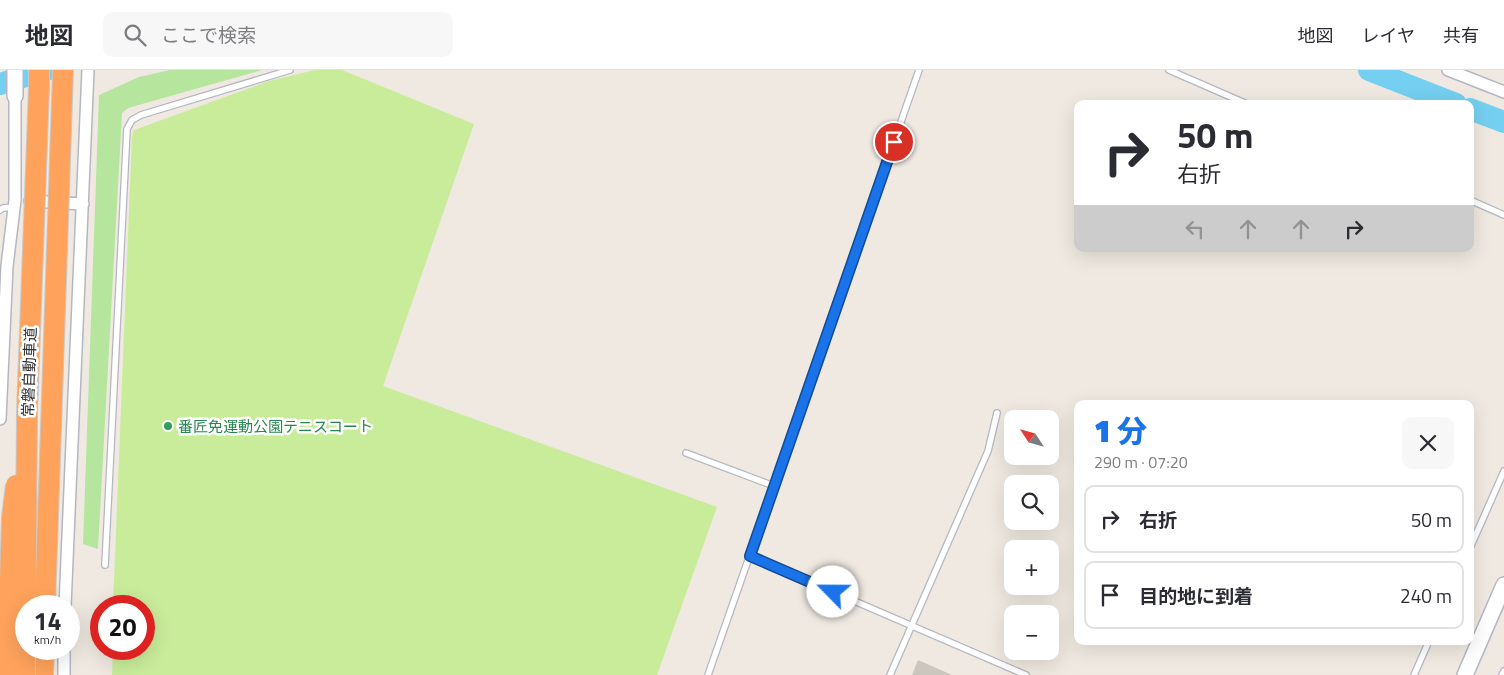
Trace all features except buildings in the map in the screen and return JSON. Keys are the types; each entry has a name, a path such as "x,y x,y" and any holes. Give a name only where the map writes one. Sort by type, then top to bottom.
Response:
{"highway":[{"name":"常磐自動車道","path":"26,675 27,412 39,70"},
{"name":"常磐自動車道","path":"45,595 63,70"},
{"path":"7,675 12,517 27,412"}],"street":[{"path":"0,419 7,266 15,204 15,70"},
{"path":"1448,70 1504,92"},
{"path":"65,595 88,72"},
{"path":"15,204 83,204"},
{"path":"0,539 67,552"},
{"path":"1465,675 1504,585"},
{"path":"64,660 64,675"}],"lane":[{"path":"105,565 127,129 132,120 141,115 290,70"},
{"path":"708,675 919,70"},
{"path":"1169,70 1238,100"},
{"path":"1474,202 1504,215"},
{"path":"0,210 15,204"},
{"path":"890,675 988,451 997,414"},
{"path":"686,454 774,486"},
{"path":"1474,539 1504,471"},
{"path":"750,556 1026,675"},
{"path":"1414,675 1427,645"},
{"path":"1502,675 1504,671"}],"green space":[{"path":"170,70 262,70 128,108 122,113 98,549 83,544 99,95 139,77"},
{"path":"315,70 342,70 474,124 383,386 717,507 657,675 112,675 113,660 155,660 155,595 113,595 132,136 134,130 269,81"}],"waterway":[{"path":"0,84 46,70"},
{"path":"1369,70 1446,100"},
{"path":"1474,111 1504,122"}],"place":[{"name":"番匠免運動公園テニスコート","path":"168,426"}],"route":[{"path":"833,592 750,556 894,142"}]}
